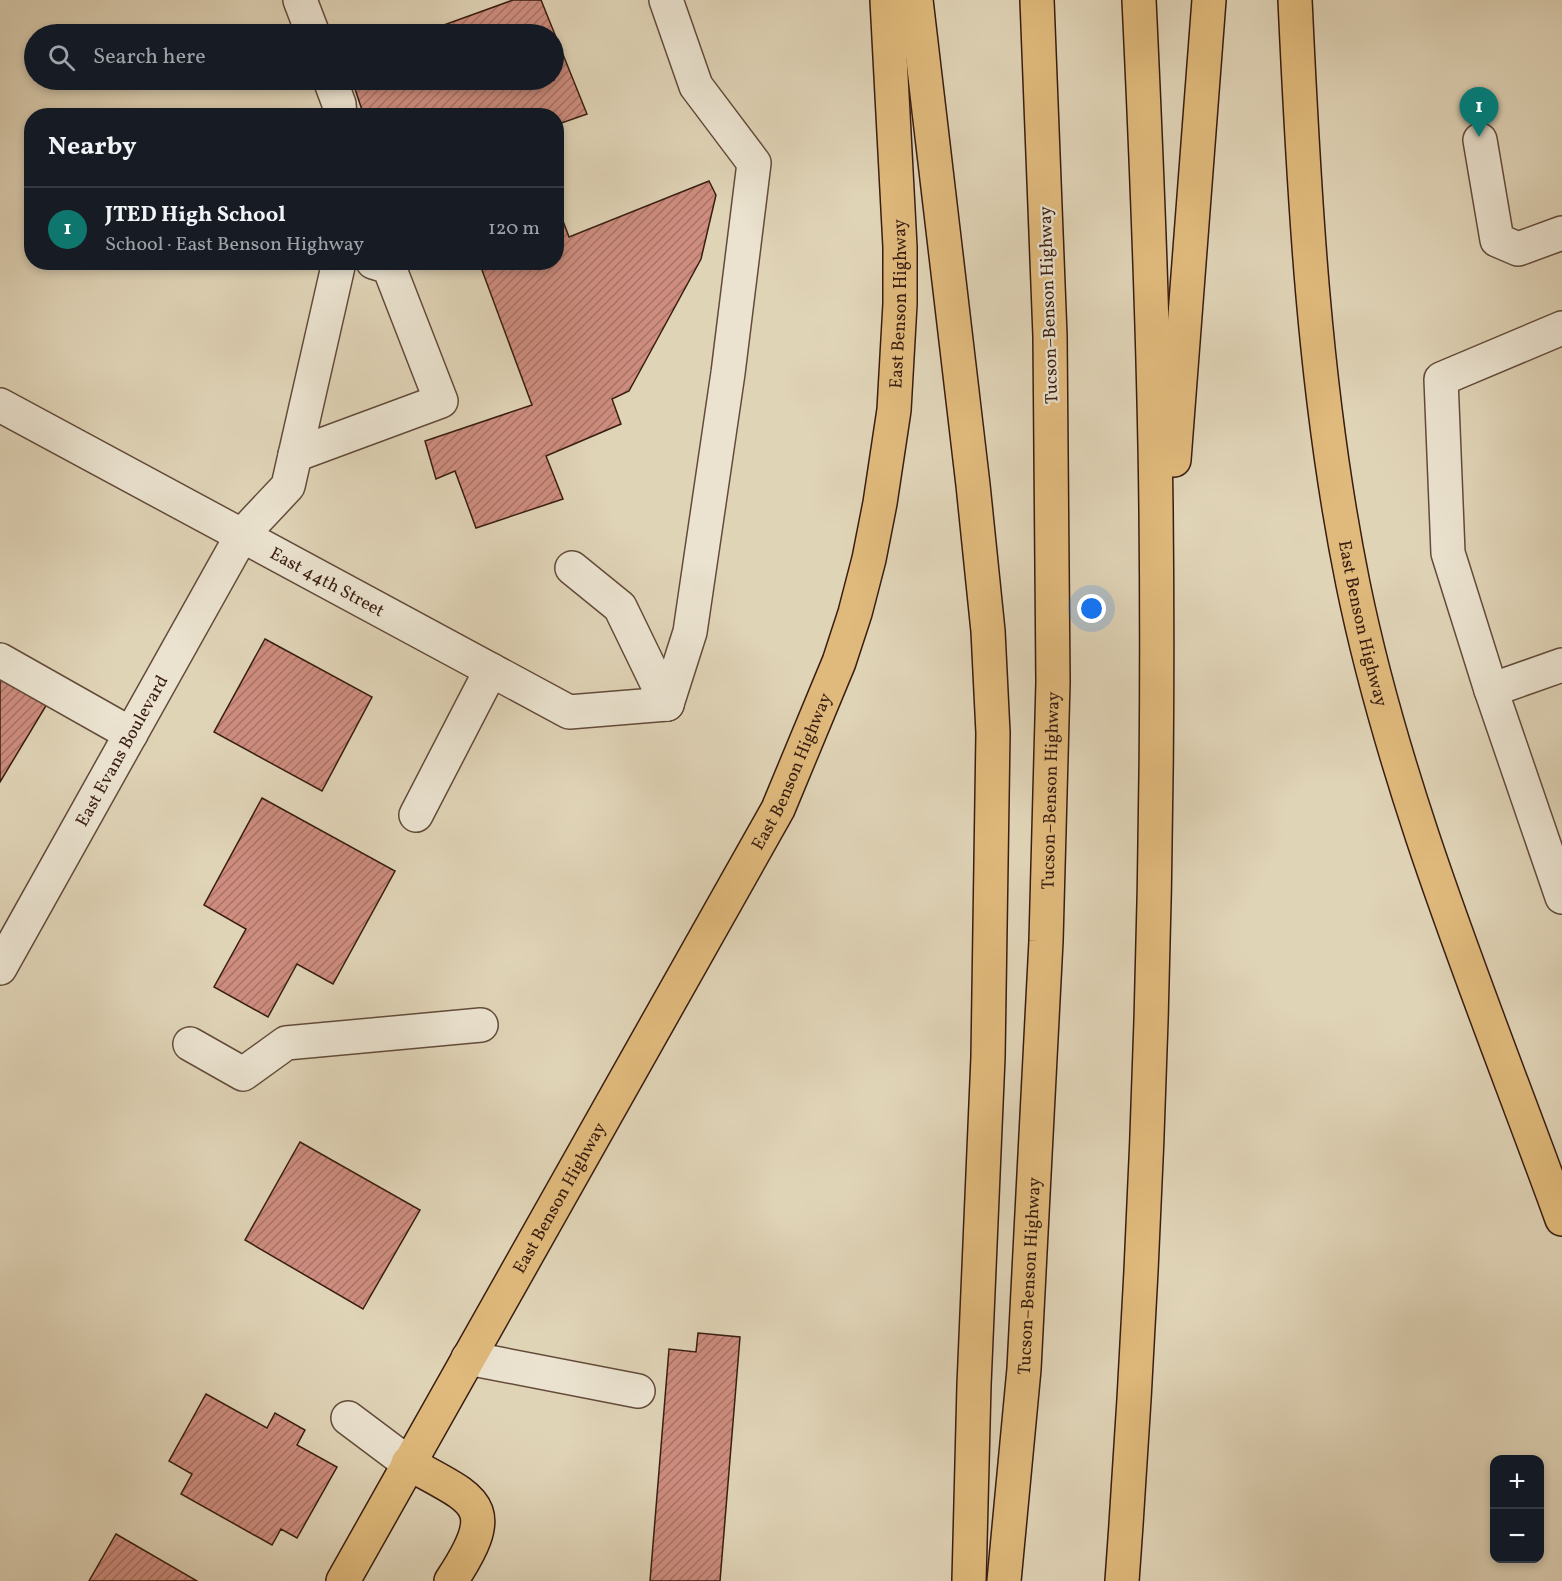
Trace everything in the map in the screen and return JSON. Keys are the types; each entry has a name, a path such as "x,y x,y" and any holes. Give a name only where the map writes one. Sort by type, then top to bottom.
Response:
{"main road":[{"name":"East Benson Highway","path":"343,1581 778,809 819,715 855,613 882,491 894,410 897,359 900,246 887,0"},
{"path":"916,0 973,485 988,631 993,722 988,1056 974,1385 969,1581"},
{"name":"Tucson–Benson Highway","path":"1004,1581 1024,1370 1046,941 1053,694 1054,590 1050,336 1037,0"},
{"path":"1122,1581 1141,1288 1155,906 1157,686 1153,369 1138,0"},
{"path":"1157,686 1209,0"},
{"name":"East Benson Highway","path":"1295,0 1305,204 1316,332 1333,467 1353,585 1385,715 1420,829 1562,1219"},
{"path":"408,1462 467,1496 478,1511 478,1533 451,1581"}],"street":[{"path":"300,0 309,24"},
{"path":"666,0 696,86 754,163 728,373 690,632 667,704"},
{"path":"334,90 339,108"},
{"path":"1480,140 1497,240 1518,249 1562,233"},
{"name":"East Evans Boulevard","path":"0,968 242,534 288,486 337,270"},
{"path":"295,455 441,401 390,270"},
{"path":"1562,328 1441,379 1448,553 1491,690 1562,897"},
{"name":"East 44th Street","path":"0,405 569,712 667,704"},
{"path":"572,568 620,607 667,704"},
{"path":"0,660 131,734"},
{"path":"1491,690 1562,665"},
{"path":"416,814 491,670"},
{"path":"190,1044 243,1074 286,1043 481,1025"},
{"path":"468,1358 638,1391"},
{"path":"348,1418 408,1462"}],"building":[{"path":"513,0 541,0 551,24 447,24"},
{"path":"564,57 587,114 564,122 564,108 361,108 355,90 564,90"},
{"path":"709,181 716,195 701,259 629,391 612,399 621,424 546,456 563,499 476,528 455,471 436,479 425,441 532,405 482,270 564,270 564,224 569,237"},
{"path":"265,639 372,697 322,791 214,732"},
{"path":"1,677 47,704 0,782 0,679"},
{"path":"262,798 395,871 333,984 297,964 268,1017 214,987 246,929 204,905"},
{"path":"300,1142 420,1210 363,1309 245,1240"},
{"path":"698,1333 740,1337 720,1581 650,1581 669,1349 696,1352"},
{"path":"206,1394 267,1428 275,1413 305,1430 297,1445 337,1467 297,1538 281,1529 272,1545 181,1494 192,1474 169,1461"},
{"path":"116,1534 197,1581 89,1581"}],"place":[{"name":"JTED High School","path":"1479,137"}]}
